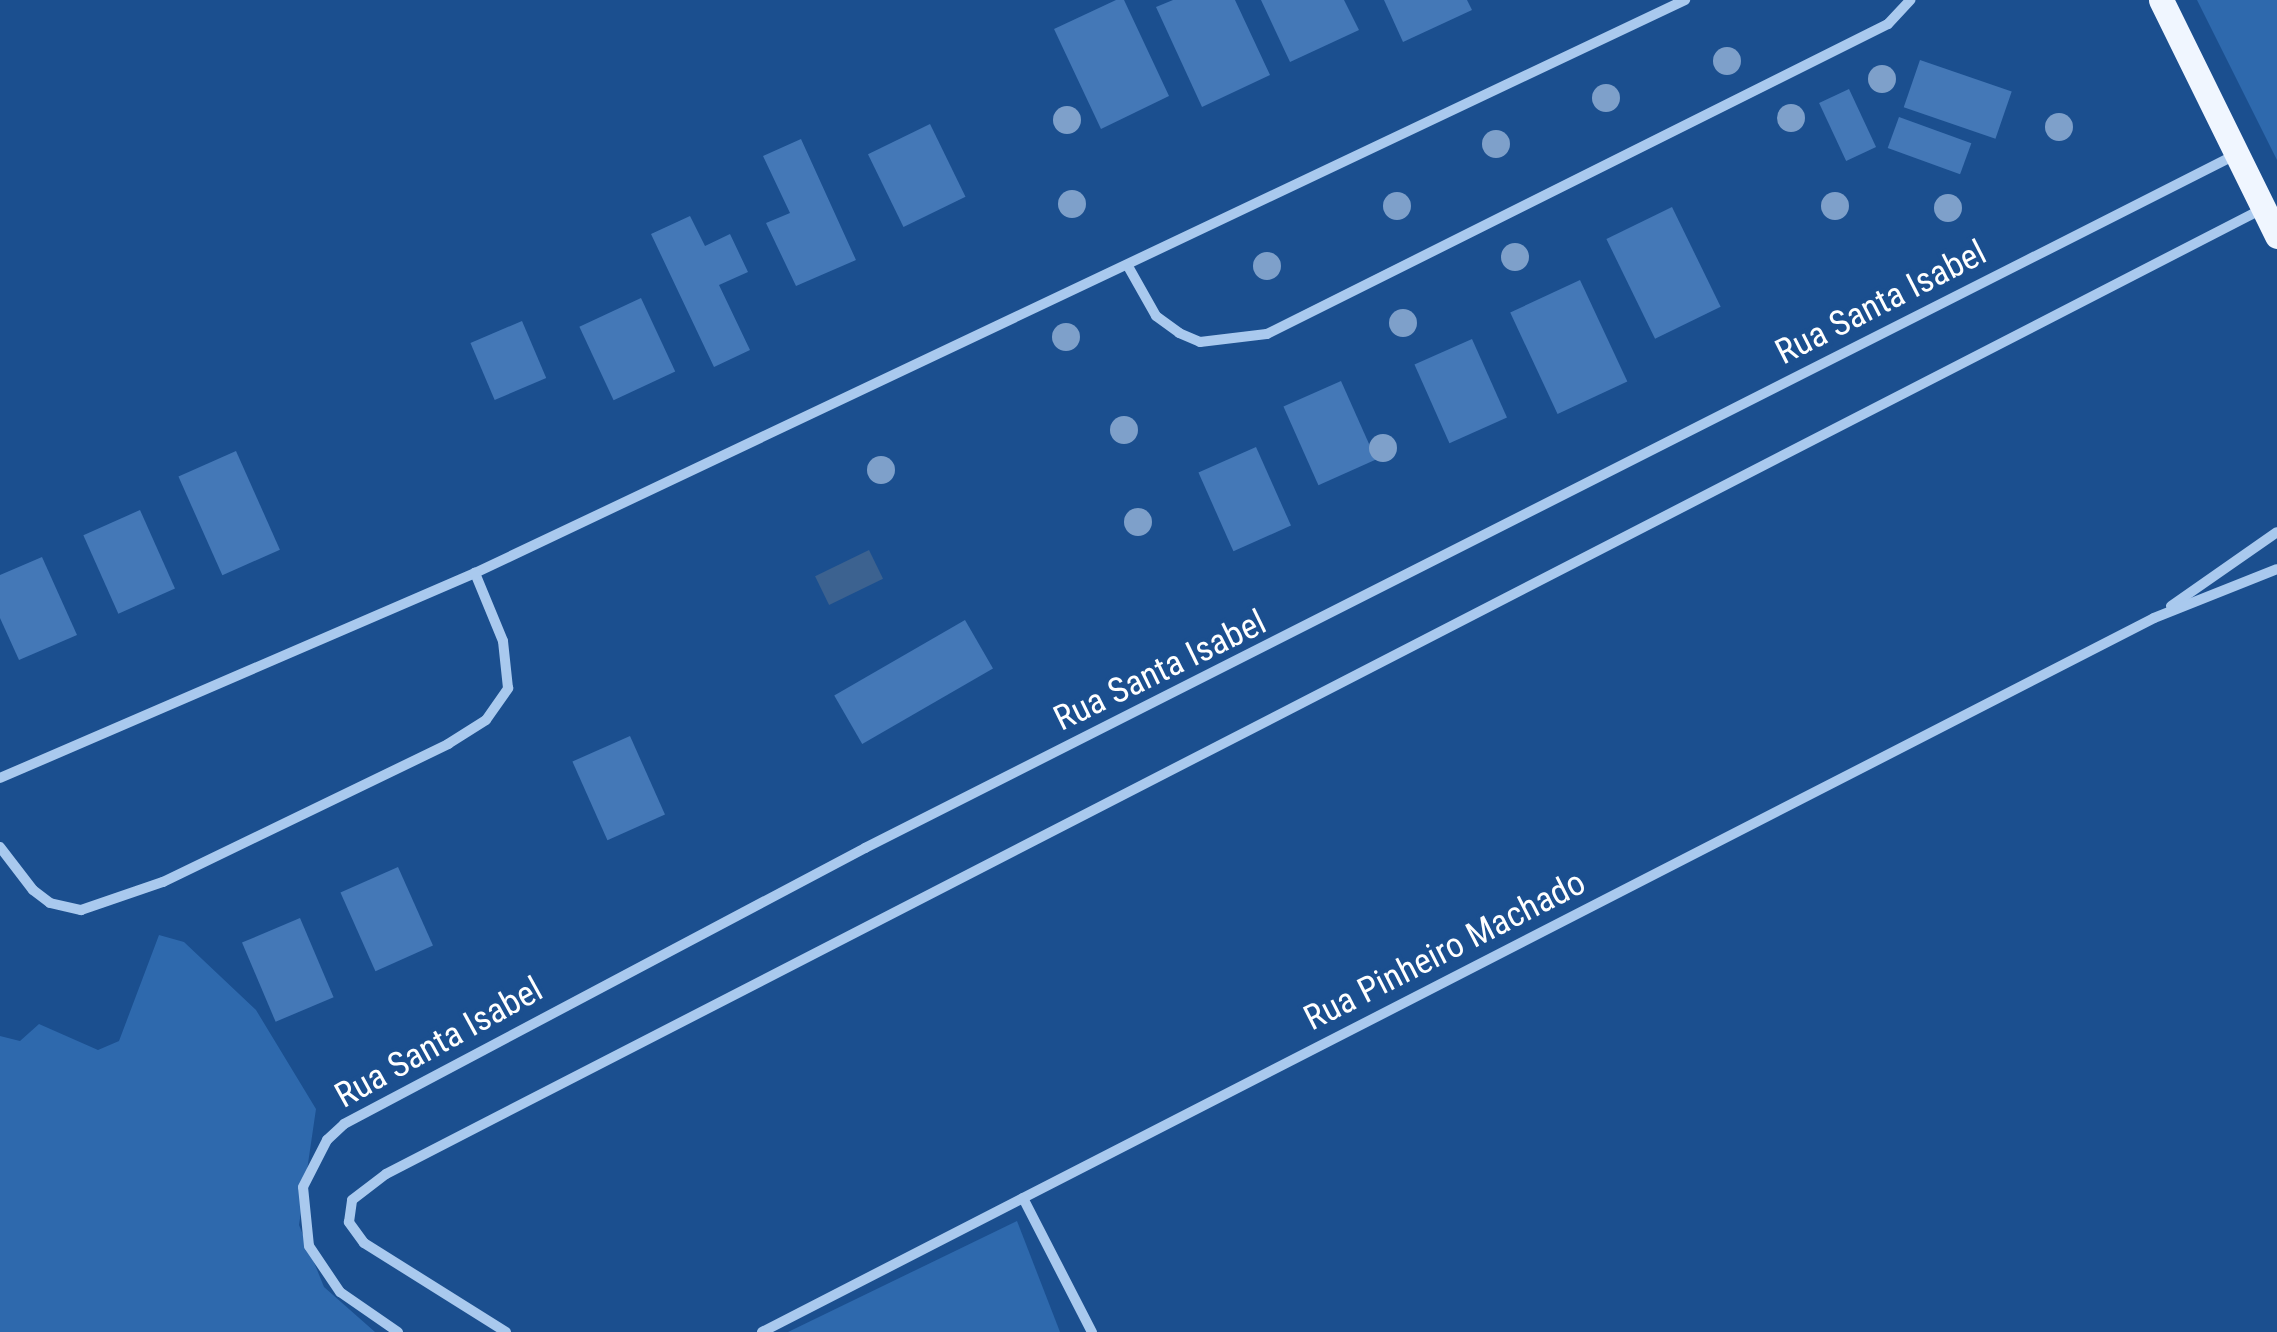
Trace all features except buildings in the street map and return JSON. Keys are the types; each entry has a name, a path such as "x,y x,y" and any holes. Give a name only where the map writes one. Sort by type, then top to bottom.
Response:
{"main road":[{"path":"2161,0 2277,236"}],"street":[{"path":"0,778 475,574 1129,268 1685,0"},
{"path":"1129,268 1156,316 1179,334 1200,342 1267,334 1888,24 1910,0"},
{"name":"Rua Santa Isabel","path":"398,1332 340,1292 309,1246 303,1187 326,1140 344,1124 866,848 2238,154"},
{"path":"506,1332 364,1243 349,1222 352,1200 386,1174 2263,208"},
{"path":"2154,618 2277,532"},
{"path":"2154,618 2277,569"},
{"path":"0,847 33,890 50,903 81,910 163,882 448,744 486,720 508,688 504,641 475,574"},
{"name":"Rua Pinheiro Machado","path":"762,1332 2154,618"},
{"path":"1024,1198 1092,1332"}],"shaded area":[{"path":"2197,0 2277,0 2277,160"},
{"path":"869,550 883,579 829,605 815,576"},
{"path":"159,935 184,942 256,1010 316,1109 299,1225 324,1287 375,1332 0,1332 0,1036 20,1041 39,1024 98,1050 119,1041"},
{"path":"1017,1221 1060,1332 788,1332"}]}
